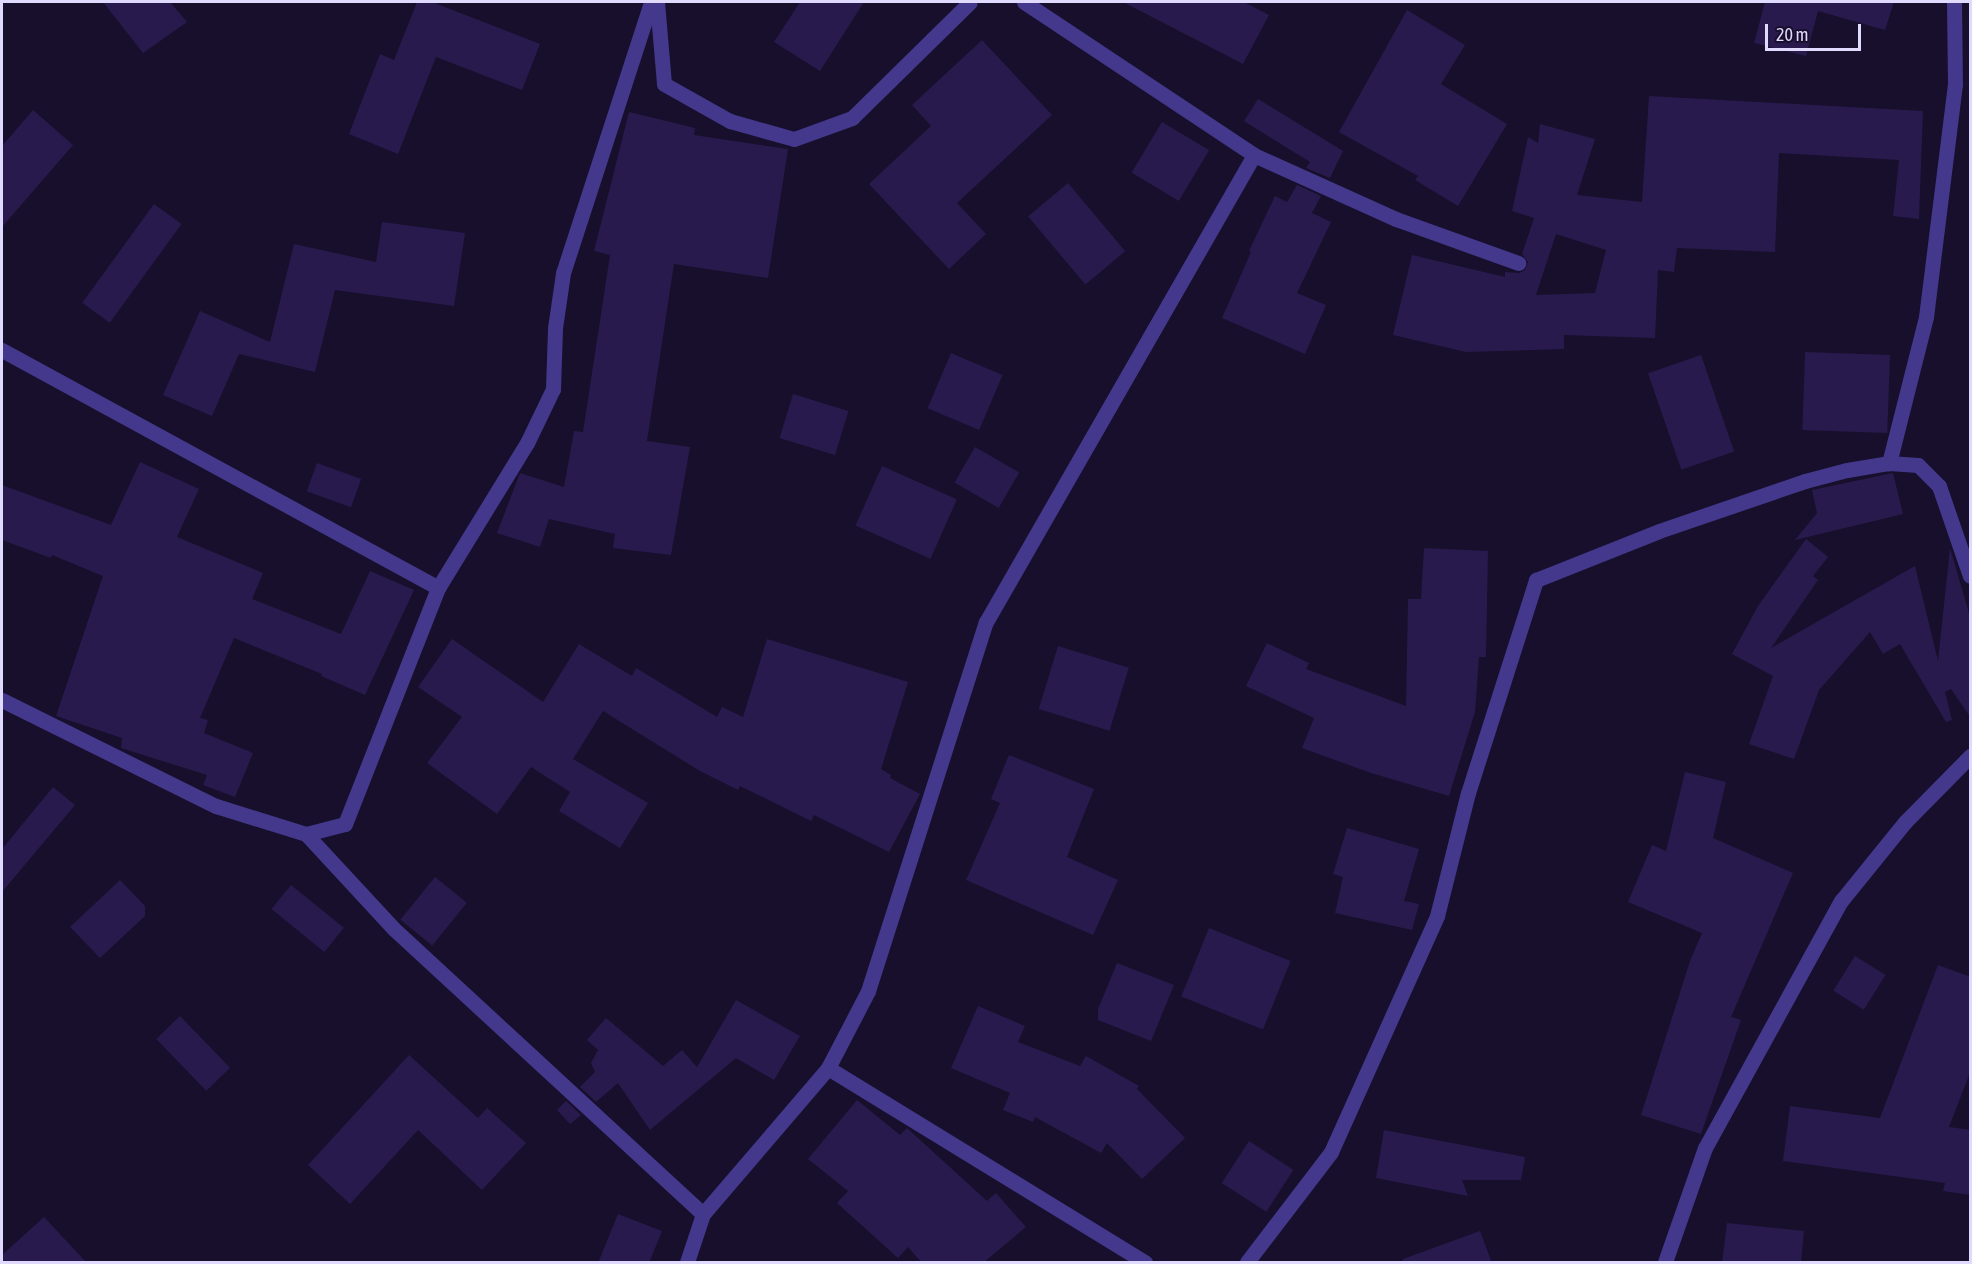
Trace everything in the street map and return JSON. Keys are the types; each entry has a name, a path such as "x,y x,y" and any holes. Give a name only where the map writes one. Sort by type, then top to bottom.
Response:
{"street":[{"path":"306,834 345,824 438,588 527,442 553,389 555,327 563,273 651,2"},
{"path":"657,2 664,84 730,122 794,140 852,118 970,2"},
{"path":"1024,2 1254,155 1396,219 1518,263"},
{"path":"1888,463 1926,317 1955,84 1954,2"},
{"path":"687,1263 703,1214 828,1068 868,991 986,622 1254,155"},
{"path":"2,350 438,588"},
{"path":"1247,1263 1331,1152 1437,916 1468,793 1536,580 1659,531 1805,481 1847,470 1888,463 1918,465 1939,486 1971,576"},
{"path":"2,700 216,806 306,834 394,928 703,1214"},
{"path":"1665,1263 1705,1148 1840,901 1905,822 1971,756"},
{"path":"828,1068 1145,1263"}],"building":[{"path":"103,2 170,2 187,22 143,53"},
{"path":"417,2 432,2 540,44 522,90 436,57 398,154 349,134 380,54 394,60"},
{"path":"800,2 864,2 820,71 774,42"},
{"path":"1123,2 1244,2 1269,15 1243,64"},
{"path":"1765,2 1894,2 1885,30 1818,11 1806,56 1754,43"},
{"path":"1407,10 1465,45 1441,84 1507,124 1458,206 1415,180 1418,176 1339,132"},
{"path":"982,40 1052,115 957,203 986,234 949,269 869,184 931,126 912,105"},
{"path":"1649,96 1923,111 1919,219 1893,216 1899,160 1779,153 1775,252 1677,248 1674,272 1658,270 1655,338 1564,335 1564,349 1466,352 1393,335 1412,255 1505,277 1505,272 1519,273 1525,270 1528,262 1522,254 1534,218 1512,211 1528,137 1538,143 1540,124 1595,139 1577,195 1642,202","holes":["1556,234 1606,250 1595,293 1536,295"]},
{"path":"1258,99 1343,151 1330,178 1306,168 1310,162 1244,121"},
{"path":"33,110 73,145 2,227 2,146"},
{"path":"629,112 695,128 694,135 788,149 768,278 674,264 647,441 690,447 671,555 613,548 615,534 549,519 540,547 497,533 520,473 564,487 574,431 583,432 610,255 594,251"},
{"path":"1162,122 1209,150 1179,201 1132,173"},
{"path":"1068,183 1125,251 1085,285 1028,216"},
{"path":"1297,185 1321,196 1312,213 1331,222 1297,293 1326,305 1305,354 1222,318 1251,252 1249,251 1275,196 1287,202"},
{"path":"154,204 182,224 110,323 82,303"},
{"path":"382,222 465,233 454,306 335,290 315,372 239,354 212,416 163,395 200,311 270,342 294,244 376,262"},
{"path":"1805,352 1890,355 1887,433 1802,430"},
{"path":"951,353 1003,375 979,430 928,408"},
{"path":"1701,355 1734,451 1681,470 1648,373"},
{"path":"793,394 848,411 835,455 780,438"},
{"path":"975,447 1019,472 999,508 954,483"},
{"path":"140,462 199,489 177,537 263,573 252,599 341,634 370,571 414,590 365,695 321,676 322,674 234,638 200,718 208,720 204,733 253,753 235,797 203,785 207,775 121,748 122,738 56,716 103,576 52,555 51,558 2,540 2,485 111,525"},
{"path":"317,463 361,479 351,507 307,491"},
{"path":"882,466 957,499 930,559 856,525"},
{"path":"1893,473 1903,514 1795,540 1817,513 1812,490"},
{"path":"1806,539 1828,557 1813,576 1818,580 1771,648 1915,566 1938,661 1950,548 1971,620 1971,718 1951,689 1945,692 1952,720 1946,722 1900,644 1883,654 1870,632 1819,690 1794,759 1749,744 1773,676 1732,654 1758,606"},
{"path":"1424,548 1488,551 1486,657 1479,657 1475,712 1449,796 1371,773 1302,748 1314,718 1246,686 1267,643 1309,663 1306,669 1406,706 1408,599 1421,599"},
{"path":"452,639 543,702 579,644 632,676 636,668 717,717 722,707 743,717 767,639 908,682 881,769 891,775 890,778 920,794 889,852 814,815 811,821 740,786 738,790 700,771 603,711 573,759 648,803 620,848 559,811 570,792 531,767 497,814 427,763 462,717 418,687"},
{"path":"1058,646 1129,668 1109,731 1039,709"},
{"path":"1009,755 1094,789 1067,857 1118,880 1093,935 966,880 1000,803 991,799"},
{"path":"1685,772 1726,782 1713,838 1793,873 1731,1017 1741,1020 1701,1134 1641,1115 1690,961 1702,933 1628,902 1652,845 1666,851"},
{"path":"53,787 75,805 2,892 2,849"},
{"path":"1347,828 1419,849 1404,901 1419,904 1412,930 1335,913 1343,877 1333,874"},
{"path":"435,877 467,903 432,946 400,920"},
{"path":"120,880 145,906 145,916 100,958 70,927"},
{"path":"291,885 344,928 324,952 271,909"},
{"path":"1209,928 1291,961 1263,1030 1181,997"},
{"path":"1855,956 1886,975 1864,1010 1833,991"},
{"path":"1117,963 1174,985 1151,1041 1098,1020 1098,1009"},
{"path":"1938,965 1971,977 1971,1070 1949,1127 1971,1130 1971,1195 1943,1191 1945,1183 1783,1161 1790,1106 1880,1118"},
{"path":"736,1000 800,1036 774,1080 736,1058 650,1130 618,1083 596,1102 580,1087 595,1072 591,1063 598,1050 587,1040 606,1018 663,1066 682,1050 697,1067"},
{"path":"978,1006 1025,1026 1018,1042 1080,1066 1086,1056 1139,1086 1137,1089 1185,1138 1142,1179 1107,1143 1101,1153 1035,1117 1033,1122 1003,1110 1010,1093 951,1068"},
{"path":"180,1016 230,1068 206,1091 156,1039"},
{"path":"409,1055 478,1118 487,1108 526,1143 482,1190 418,1130 350,1204 308,1165"},
{"path":"857,1100 900,1135 907,1128 987,1201 996,1193 1026,1227 983,1263 922,1263 908,1247 898,1258 837,1203 848,1191 808,1159"},
{"path":"566,1101 581,1115 570,1124 557,1110"},
{"path":"1384,1130 1525,1157 1521,1180 1462,1180 1468,1196 1376,1178"},
{"path":"1249,1141 1293,1170 1266,1212 1222,1183"},
{"path":"618,1214 662,1231 649,1263 598,1263"},
{"path":"44,1217 87,1263 2,1263 2,1255"},
{"path":"1727,1223 1804,1231 1801,1263 1722,1263"},
{"path":"1480,1231 1492,1263 1403,1263 1403,1259"}]}
